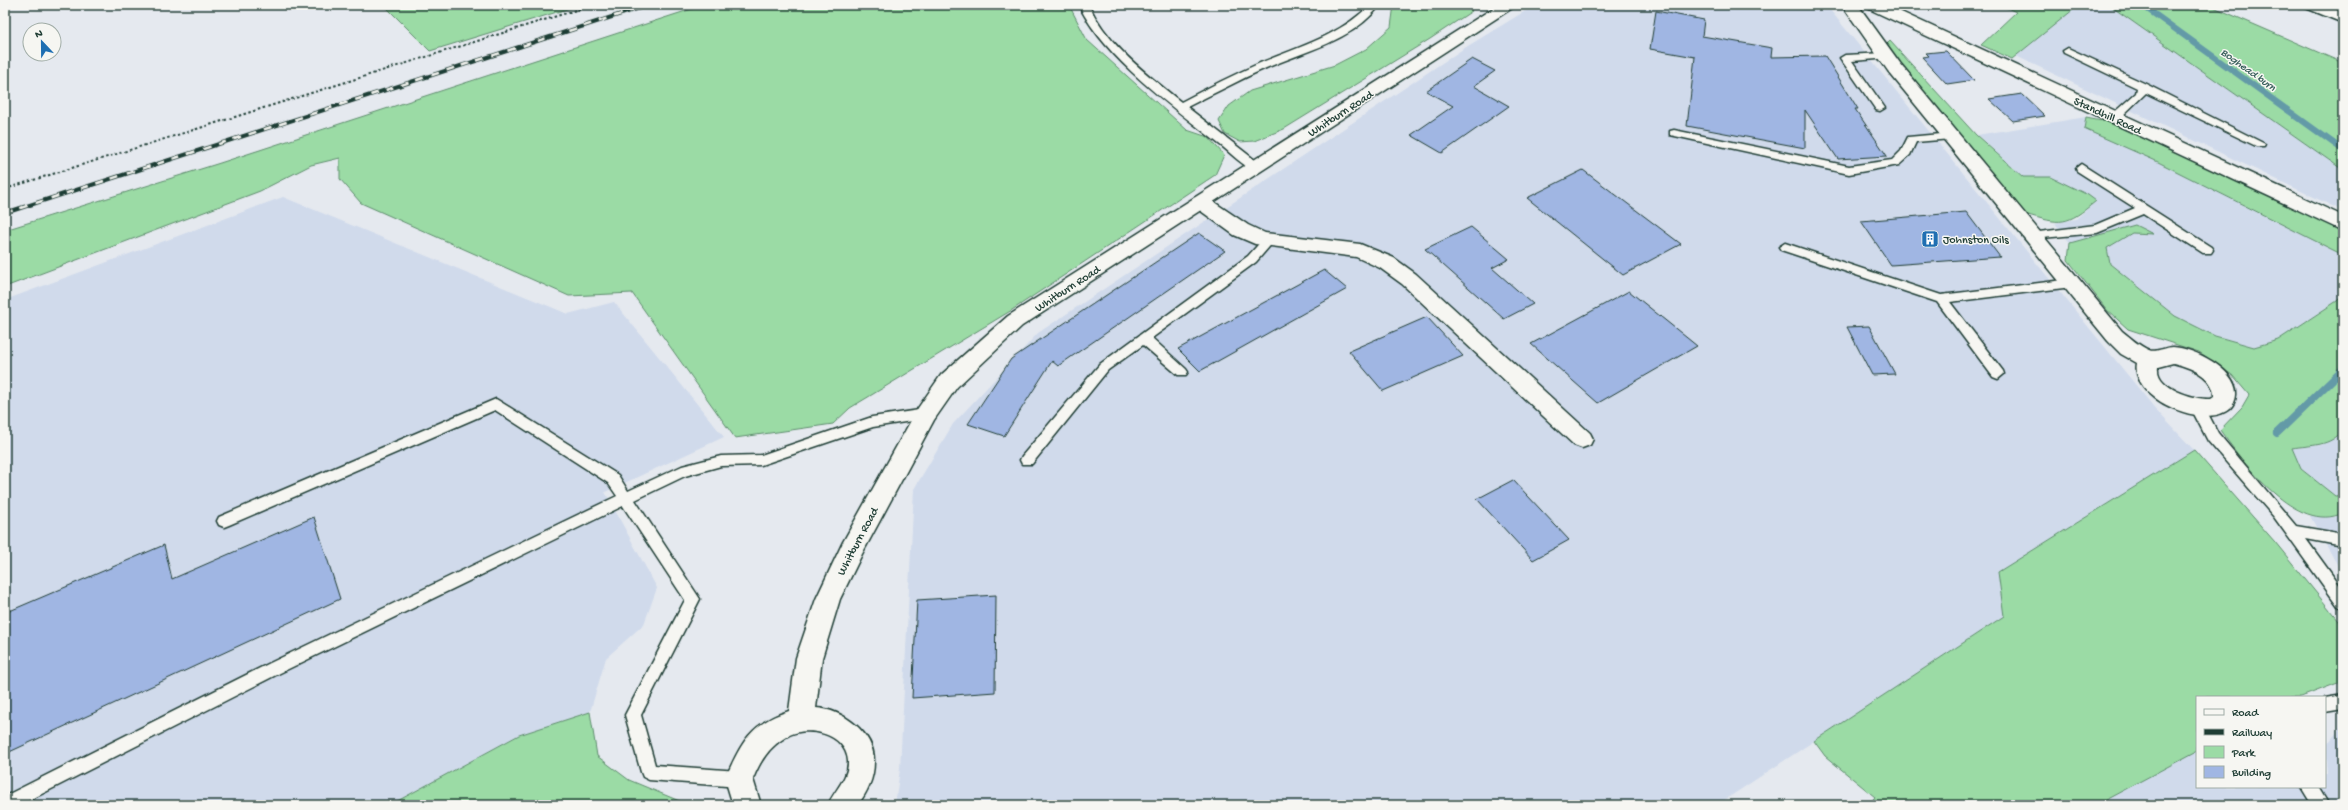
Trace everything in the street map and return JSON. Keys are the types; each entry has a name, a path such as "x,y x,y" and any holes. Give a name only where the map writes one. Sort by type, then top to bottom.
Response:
{"street":[{"path":"1850,5 1886,56 2035,236 2115,336 2128,348 2151,361"},
{"name":"Standhill Road","path":"1873,5 2343,224"},
{"name":"Whitburn Road","path":"802,719 809,658 828,599 852,549 926,414 949,382 983,348 1015,321 1256,167 1503,6"},
{"path":"2323,7 2343,18"},
{"path":"1201,202 1241,230 1269,240 1360,251 1387,263 1409,279 1582,439"},
{"path":"2163,356 2185,358 2204,366 2219,378 2225,391 2223,402 2216,407 2198,408 2180,404 2157,389 2147,372 2151,361 2163,356"},
{"path":"747,805 739,779 757,744 777,728 802,719 826,719 842,727 851,735 859,751 861,766 856,785 850,796 842,805"}],"lane":[{"path":"1084,5 1087,17 1111,44 1180,106 1256,167"},
{"path":"1180,106 1249,72 1335,36 1366,16 1375,5"},
{"path":"2068,51 2260,144"},
{"path":"1880,108 1844,58 1886,56"},
{"path":"2114,118 2141,94 2142,86"},
{"path":"1674,133 1849,170 1895,163 1906,154 1912,139 1951,136"},
{"path":"2081,168 2207,250"},
{"path":"2035,236 2097,229 2143,209"},
{"path":"1027,460 1104,367 1252,259 1269,240"},
{"path":"1785,247 1941,299 2072,283"},
{"path":"1941,299 1998,374"},
{"path":"1144,338 1182,372"},
{"path":"224,521 496,404 613,479 693,598 633,715 649,772 739,779"},
{"path":"2198,408 2213,436 2292,530 2343,602"},
{"path":"5,804 275,668 682,471 721,461 761,460 872,422 926,414"},
{"path":"2292,530 2343,540"},
{"path":"2326,706 2343,702"},
{"path":"2310,788 2320,805"}],"path":[{"path":"5,189 592,5"}],"shaded area":[{"path":"1535,5 1826,5 2157,411 2194,450 1998,572 2004,616 1717,805 895,805 900,769 914,489 953,424 1038,333 1463,49"},
{"path":"2079,5 2109,5 2343,170 2343,211 2016,56"},
{"path":"2086,117 2084,129 2156,161 2343,255 2343,295 2337,301 2278,340 2254,347 2215,336 2175,316 2110,264 2106,248 2132,233 2152,234 2135,225 2070,243 2055,223 2076,219 2096,201 2051,177 2023,177 1977,135"},
{"path":"283,197 568,314 614,302 724,437 605,492 657,588 644,624 606,658 590,712 519,735 390,805 5,805 5,300"},
{"path":"2343,429 2343,495 2335,496 2301,469 2292,448 2321,445 2340,434"},
{"path":"2343,513 2343,575 2310,516 2335,517"},
{"path":"2343,725 2343,805 2096,805 2196,752 2196,788 2326,788 2326,746"}],"green space":[{"path":"384,5 580,5 430,51"},
{"path":"704,5 1069,5 1087,40 1187,130 1208,137 1224,155 1215,175 1012,310 850,408 833,424 735,438 632,293 569,296 361,203 340,179 340,158 311,165 260,191 5,287 5,230 220,163"},
{"path":"1394,5 1467,5 1472,11 1430,39 1284,129 1254,141 1240,142 1225,134 1219,121 1229,106 1250,91 1335,65 1366,49 1391,27"},
{"path":"2001,5 2079,5 2012,59 1981,45 2016,12"},
{"path":"2109,5 2209,5 2343,63 2343,170"},
{"path":"1890,41 1976,135 2023,177 2051,177 2088,195 2096,201 2077,215 2063,221 2047,220 2025,214 1885,46"},
{"path":"2086,117 2102,120 2123,129 2343,230 2343,255 2156,161 2084,129"},
{"path":"2135,225 2153,234 2132,233 2107,248 2110,264 2175,316 2215,336 2254,347 2278,340 2337,301 2343,295 2343,429 2338,435 2327,442 2292,448 2301,469 2335,496 2343,495 2343,513 2325,517 2308,514 2290,505 2273,492 2242,460 2220,430 2242,407 2249,395 2232,375 2199,352 2128,329 2107,310 2068,260 2070,243"},
{"path":"2194,450 2275,542 2343,626 2343,681 2304,696 2196,696 2196,752 2096,805 1868,805 1875,797 1825,756 1814,741 2004,616 1998,572"},
{"path":"590,712 597,756 629,780 689,805 390,805 519,735"}],"building":[{"path":"1656,11 1704,20 1702,36 1772,48 1771,57 1825,56 1858,109 1855,109 1887,156 1838,159 1805,110 1805,148 1687,126 1695,57 1650,49"},
{"path":"1946,51 1974,80 1947,84 1922,57 1929,56 1926,53"},
{"path":"1472,59 1495,71 1474,86 1509,106 1442,153 1411,135 1453,106 1426,91"},
{"path":"2022,94 2045,116 2013,121 1989,99"},
{"path":"1583,170 1681,244 1623,275 1527,198"},
{"name":"Johnston Oils","path":"1966,212 2000,257 1891,265 1861,221"},
{"path":"1471,227 1509,259 1492,268 1533,304 1504,319 1425,249"},
{"path":"1199,233 1225,251 1058,366 1052,361 1004,436 968,424 1011,359"},
{"path":"1324,270 1347,289 1200,371 1178,349"},
{"path":"1629,291 1697,346 1598,403 1531,344"},
{"path":"1427,317 1463,356 1383,391 1349,351"},
{"path":"1869,326 1895,374 1872,375 1847,327"},
{"path":"1513,480 1569,540 1533,560 1477,499"},
{"path":"314,517 340,599 5,754 5,613 164,545 172,579"},
{"path":"996,595 995,692 912,698 917,600"}],"waterway":[{"name":"Boghead burn","path":"2142,5 2343,150"},
{"path":"2277,433 2343,369"}],"railway":[{"path":"5,213 649,5"}],"place":[{"name":"Johnston Oils","path":"1930,239"}]}
